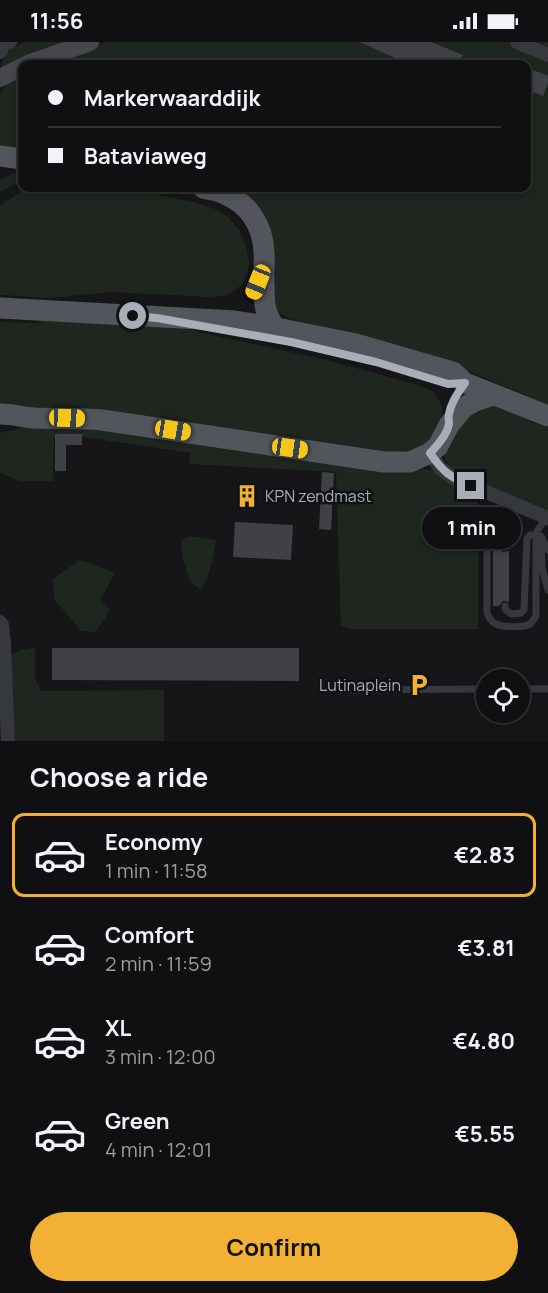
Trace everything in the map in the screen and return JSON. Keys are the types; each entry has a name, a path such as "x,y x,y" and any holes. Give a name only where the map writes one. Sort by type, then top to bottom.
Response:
{"main road":[{"path":"0,156 18,158"},
{"path":"0,168 18,168"},
{"path":"220,192 238,201 250,211 258,225 264,254 265,308 275,328"},
{"path":"235,321 249,305 263,269"},
{"path":"0,308 235,321 275,328 356,344 453,372 465,383 548,416"},
{"path":"157,318 269,337 376,362 448,384 465,383"},
{"path":"448,425 452,403 465,383"},
{"path":"0,414 33,418 102,420 394,463 410,462 430,453 438,446 448,425 468,404 493,395"},
{"path":"0,425 33,418"}],"street":[{"path":"0,52 4,45 10,42"},
{"path":"39,60 90,42"},
{"path":"517,42 548,55"},
{"path":"0,78 18,69"},
{"path":"430,453 440,468 453,478 544,519"},
{"path":"0,621 4,643 4,723 8,741"}],"lane":[{"path":"505,547 504,522 500,517 492,517 487,522 487,613 496,625 525,626 531,623 536,616 538,536 544,519"},
{"path":"505,606 511,614 521,613 524,610 526,538 530,535 538,536 547,546"},
{"path":"538,536 542,568 548,590"},
{"path":"346,690 476,689"},
{"path":"530,689 548,689"}],"shaded area":[{"path":"25,42 74,42 28,60 18,60 18,64 0,71 3,60 15,47"},
{"path":"106,42 548,42 548,405 435,357 371,338 287,318 276,311 272,302 273,251 231,192 531,192 531,60 45,60"},
{"path":"18,75 18,155 0,148 0,94"},
{"path":"18,173 18,182 0,192 0,180"},
{"path":"21,192 140,192 193,202 215,209 228,217 239,230 246,246 249,262 248,274 243,284 225,296 113,292 49,298 0,295 0,206"},
{"path":"40,316 181,328 327,360 433,391 440,402 443,413 441,425 423,448 394,455 0,408 0,322 39,323"},
{"path":"485,403 548,428 548,510 455,473 448,465 443,448 466,414"},
{"path":"32,425 80,426 433,470 451,484 478,495 478,629 352,629 341,626 336,472 189,464 191,453 84,437 54,437 53,481 21,481 0,473 0,433"},
{"path":"189,536 216,540 211,566 201,590 190,582 183,560 181,540"},
{"path":"80,560 115,573 100,600 110,610 96,632 81,631 54,599 53,579"},
{"path":"35,647 35,678 41,691 164,690 164,741 15,741 10,655"}],"building":[{"path":"360,42 431,42 463,55 461,60 399,60"},
{"path":"531,69 548,76 543,96 534,92 531,100"},
{"path":"55,434 82,434 82,445 66,445 66,471 55,471"},
{"path":"322,472 334,473 331,530 319,529"},
{"name":"KPN zendmast","path":"240,487 256,488 255,505 238,503"},
{"path":"235,522 293,525 291,560 233,557"},
{"path":"493,546 499,547 503,552 509,551 509,602 503,601 499,606 493,606"},
{"path":"52,648 299,648 299,681 52,680"}],"place":[{"name":"KPN zendmast","path":"247,496"},
{"name":"Lutinaplein","path":"419,685"}],"route":[{"path":"133,316 258,335 343,353 448,384 465,383 452,403 445,434 438,446 430,453 440,468 453,478 471,486"}]}
